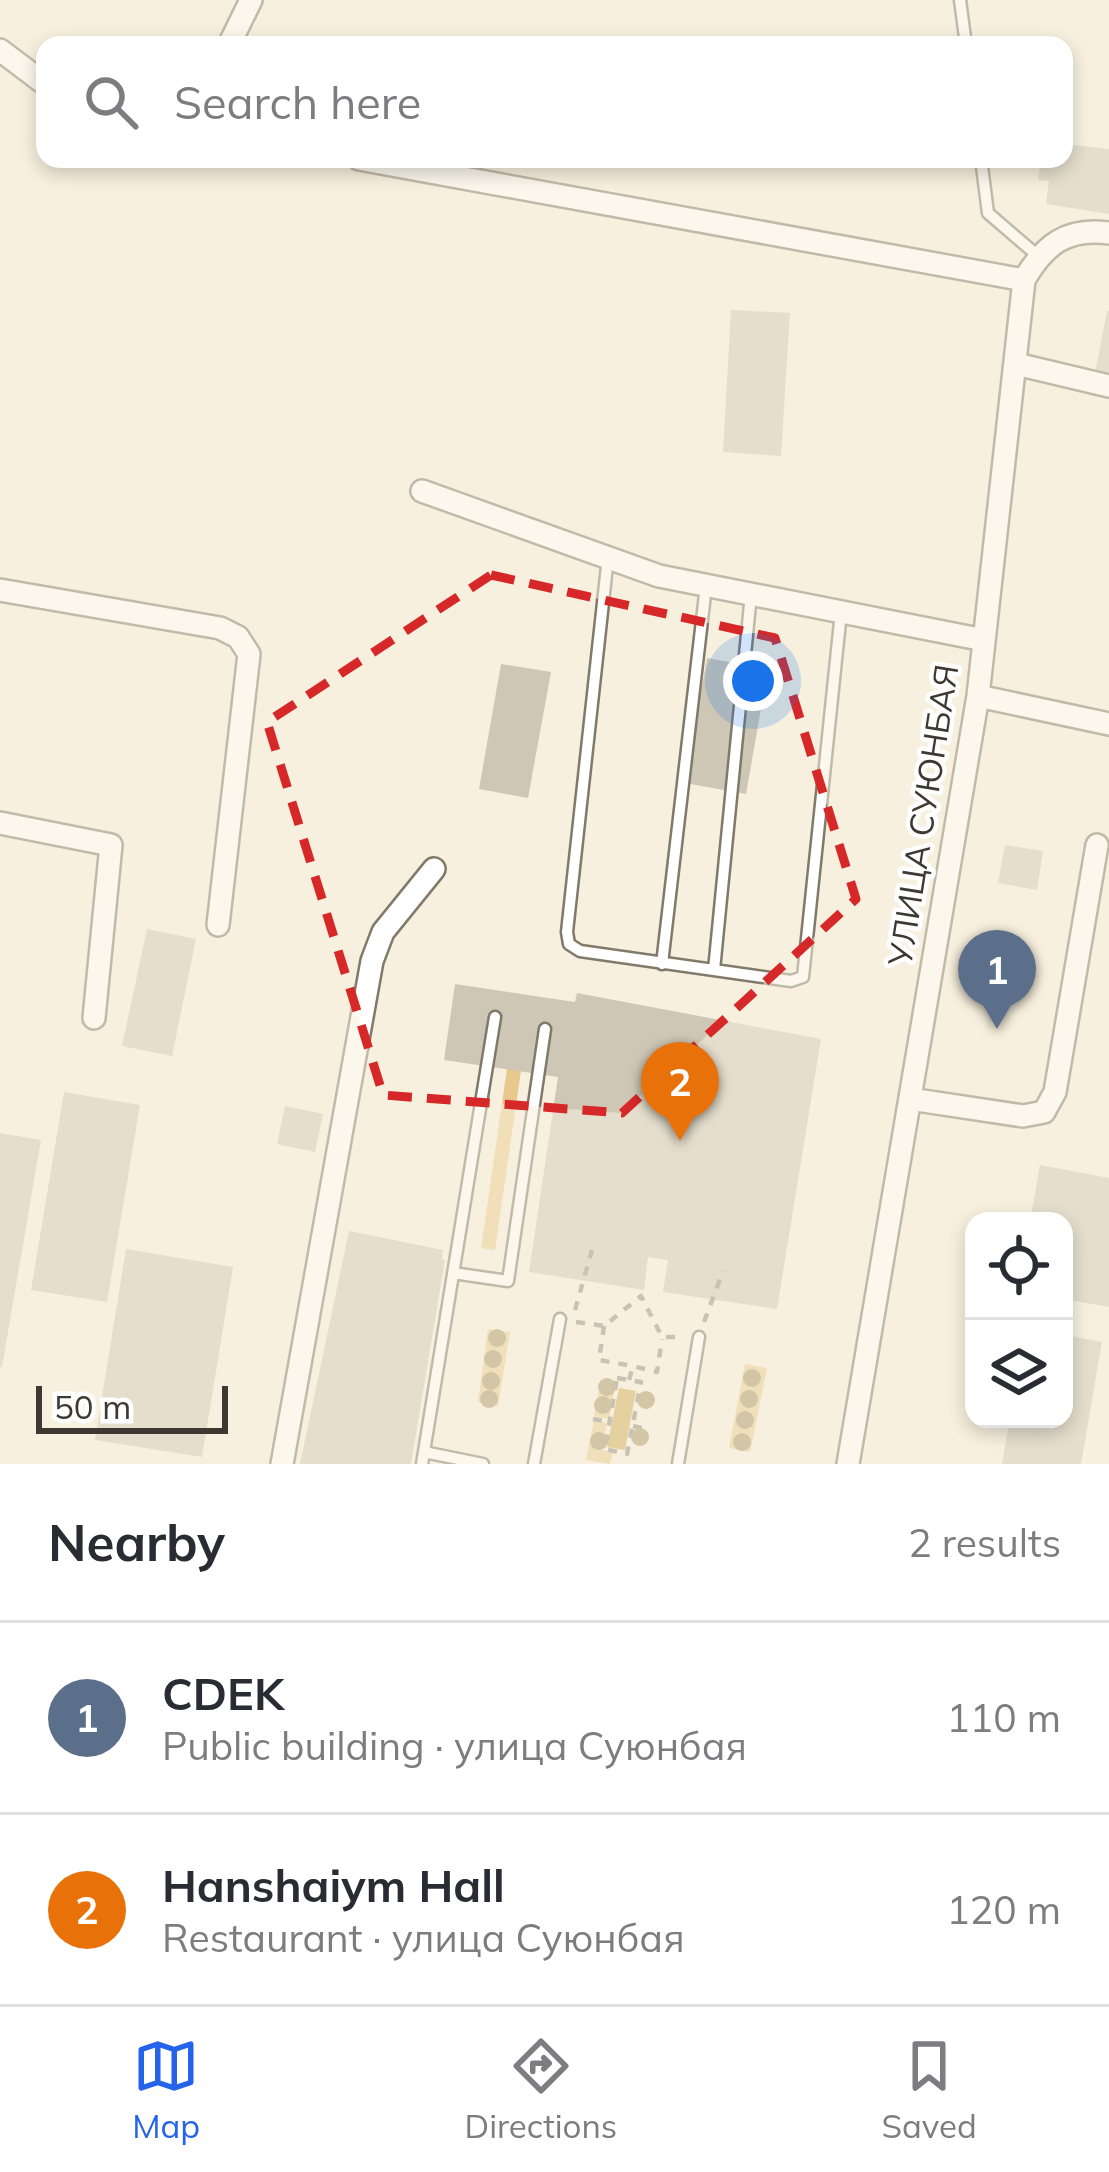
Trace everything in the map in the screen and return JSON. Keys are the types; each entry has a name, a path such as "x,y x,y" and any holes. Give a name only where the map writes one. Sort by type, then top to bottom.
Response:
{"street":[{"path":"233,36 251,0"},
{"path":"0,50 36,77"},
{"path":"408,168 1024,280"},
{"path":"1038,256 1063,235 1109,232"},
{"name":"УЛИЦА СУЮНБАЯ","path":"848,1464 978,696 1024,280 1038,256"},
{"path":"1016,364 1109,386"},
{"path":"422,490 659,576 984,640"},
{"path":"0,590 220,628 238,637 249,654 218,925"},
{"path":"978,696 1109,724"},
{"path":"0,823 111,844 94,1018"},
{"path":"910,1099 1022,1116 1044,1112 1055,1092 1097,845"},
{"path":"282,1464 372,961 383,932 434,868"}],"lane":[{"path":"960,0 965,36"},
{"path":"982,168 988,213 1038,256"},
{"path":"608,557 567,932 569,944 580,951 791,981 803,977 841,612"},
{"path":"662,964 706,585"},
{"path":"714,970 751,594"},
{"path":"483,1464 423,1458 495,1017"},
{"path":"453,1273 508,1282 545,1029"},
{"path":"535,1464 560,1319"},
{"path":"678,1464 699,1337"}],"path":[{"path":"560,1319 574,1311 592,1250"},
{"path":"662,1337 699,1337 723,1271"},
{"path":"641,1296 662,1337 657,1372 598,1360 604,1326 641,1296"},
{"path":"560,1319 604,1326"},
{"path":"629,1380 633,1366"},
{"path":"617,1378 641,1382 627,1454 605,1449 610,1422 617,1378"},
{"path":"593,1419 610,1422"},
{"path":"633,1426 649,1430"},
{"path":"614,1464 616,1451"}],"highlighted area":[{"path":"491,575 775,638 856,899 622,1113 383,1095 267,722"}],"shaded area":[{"path":"511,1041 525,1043 495,1250 481,1248"},
{"path":"488,1329 510,1332 498,1406 478,1402"},
{"path":"745,1364 767,1368 750,1452 729,1448"},
{"path":"601,1380 616,1383 609,1419 594,1416"},
{"path":"619,1388 636,1391 625,1450 607,1447"},
{"path":"594,1420 607,1423 601,1450 613,1452 610,1464 586,1460"}],"building":[{"path":"1073,145 1109,149 1109,214 1046,204 1049,181 1038,180 1040,168 1073,168"},
{"path":"731,310 790,313 781,456 723,452"},
{"path":"1109,311 1109,397 1091,394"},
{"path":"707,658 768,669 746,794 685,783"},
{"path":"501,664 551,672 528,798 479,789"},
{"path":"1005,845 1043,851 1037,890 998,883"},
{"path":"147,929 196,939 172,1056 122,1046"},
{"path":"455,984 575,1002 577,993 821,1039 777,1309 663,1292 668,1260 648,1257 644,1290 529,1272 558,1077 444,1060"},
{"path":"64,1092 140,1105 107,1302 31,1290"},
{"path":"285,1106 323,1114 315,1152 277,1144"},
{"path":"0,1133 41,1140 2,1367 0,1367"},
{"path":"1040,1165 1109,1178 1109,1307 1073,1301 1073,1212 1032,1212"},
{"path":"349,1231 443,1250 411,1464 300,1464"},
{"path":"126,1249 233,1267 202,1457 95,1440"},
{"path":"1073,1337 1102,1342 1081,1464 1002,1464 1008,1428 1073,1428"}],"place":[{"name":"CDEK","path":"997,1029"},
{"name":"Hanshaiym Hall","path":"680,1141"}]}
